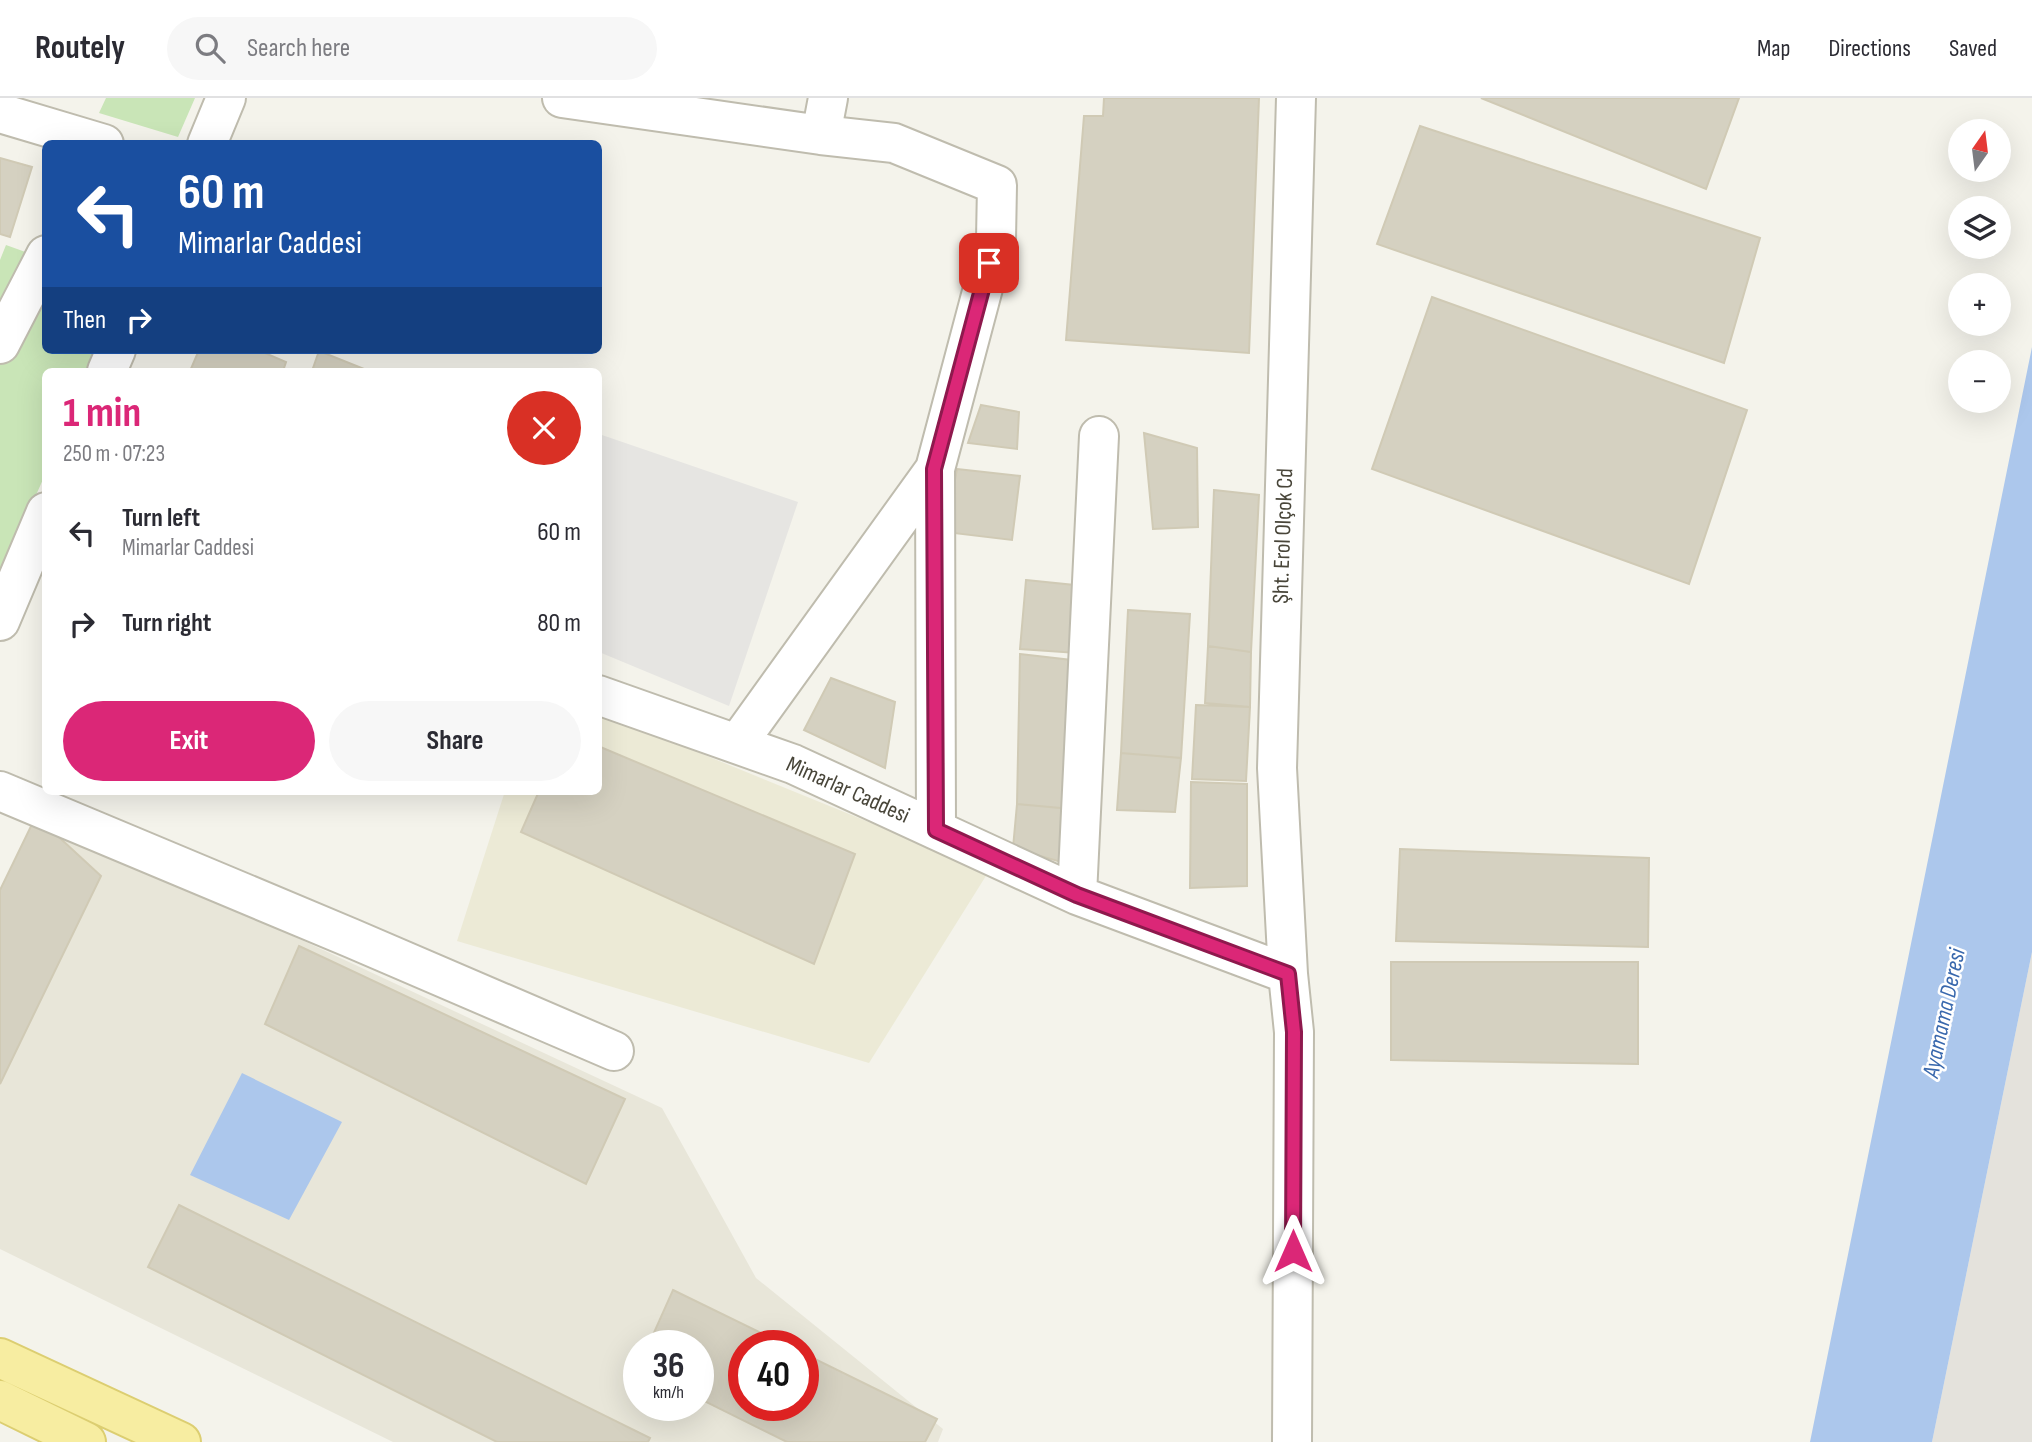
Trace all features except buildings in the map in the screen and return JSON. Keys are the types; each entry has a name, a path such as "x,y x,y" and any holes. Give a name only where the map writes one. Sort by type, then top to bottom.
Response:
{"main road":[{"path":"0,1358 181,1442"},
{"path":"0,1400 86,1442"}],"street":[{"path":"209,140 226,98"},
{"path":"562,98 656,104 821,135 894,143 997,185 996,239 934,469 936,830"},
{"path":"821,135 828,98"},
{"name":"Şht. Erol Olçok Cd","path":"1292,1442 1294,1032 1288,974 1277,768 1296,98"},
{"path":"0,113 93,140"},
{"path":"0,344 42,264"},
{"path":"1077,895 1098,436"},
{"path":"737,744 934,469"},
{"path":"0,621 42,521"},
{"name":"Mimarlar Caddesi","path":"602,696 793,764 1077,895 1288,974"},
{"path":"0,791 614,1051"}],"shaded area":[{"path":"602,435 798,502 729,706 602,653"},
{"path":"602,713 989,871 869,1063 457,941 504,795 602,795"},
{"path":"36,816 662,1108 756,1278 943,1429 938,1442 393,1442 0,1249 0,889"},
{"path":"2032,952 2032,1442 1932,1442"}],"green space":[{"path":"106,98 195,98 178,137 99,113"},
{"path":"6,245 31,254 0,317 0,260"},
{"path":"42,287 42,354 101,354 94,368 42,368 42,482 0,575 0,364"}],"water":[{"name":"Ayamama Deresi","path":"2032,347 2032,952 1932,1442 1810,1442"},
{"path":"242,1073 342,1122 289,1220 190,1175"}],"route":[{"path":"989,263 934,469 936,830 1077,895 1288,974 1294,1032 1293,1251"}]}
